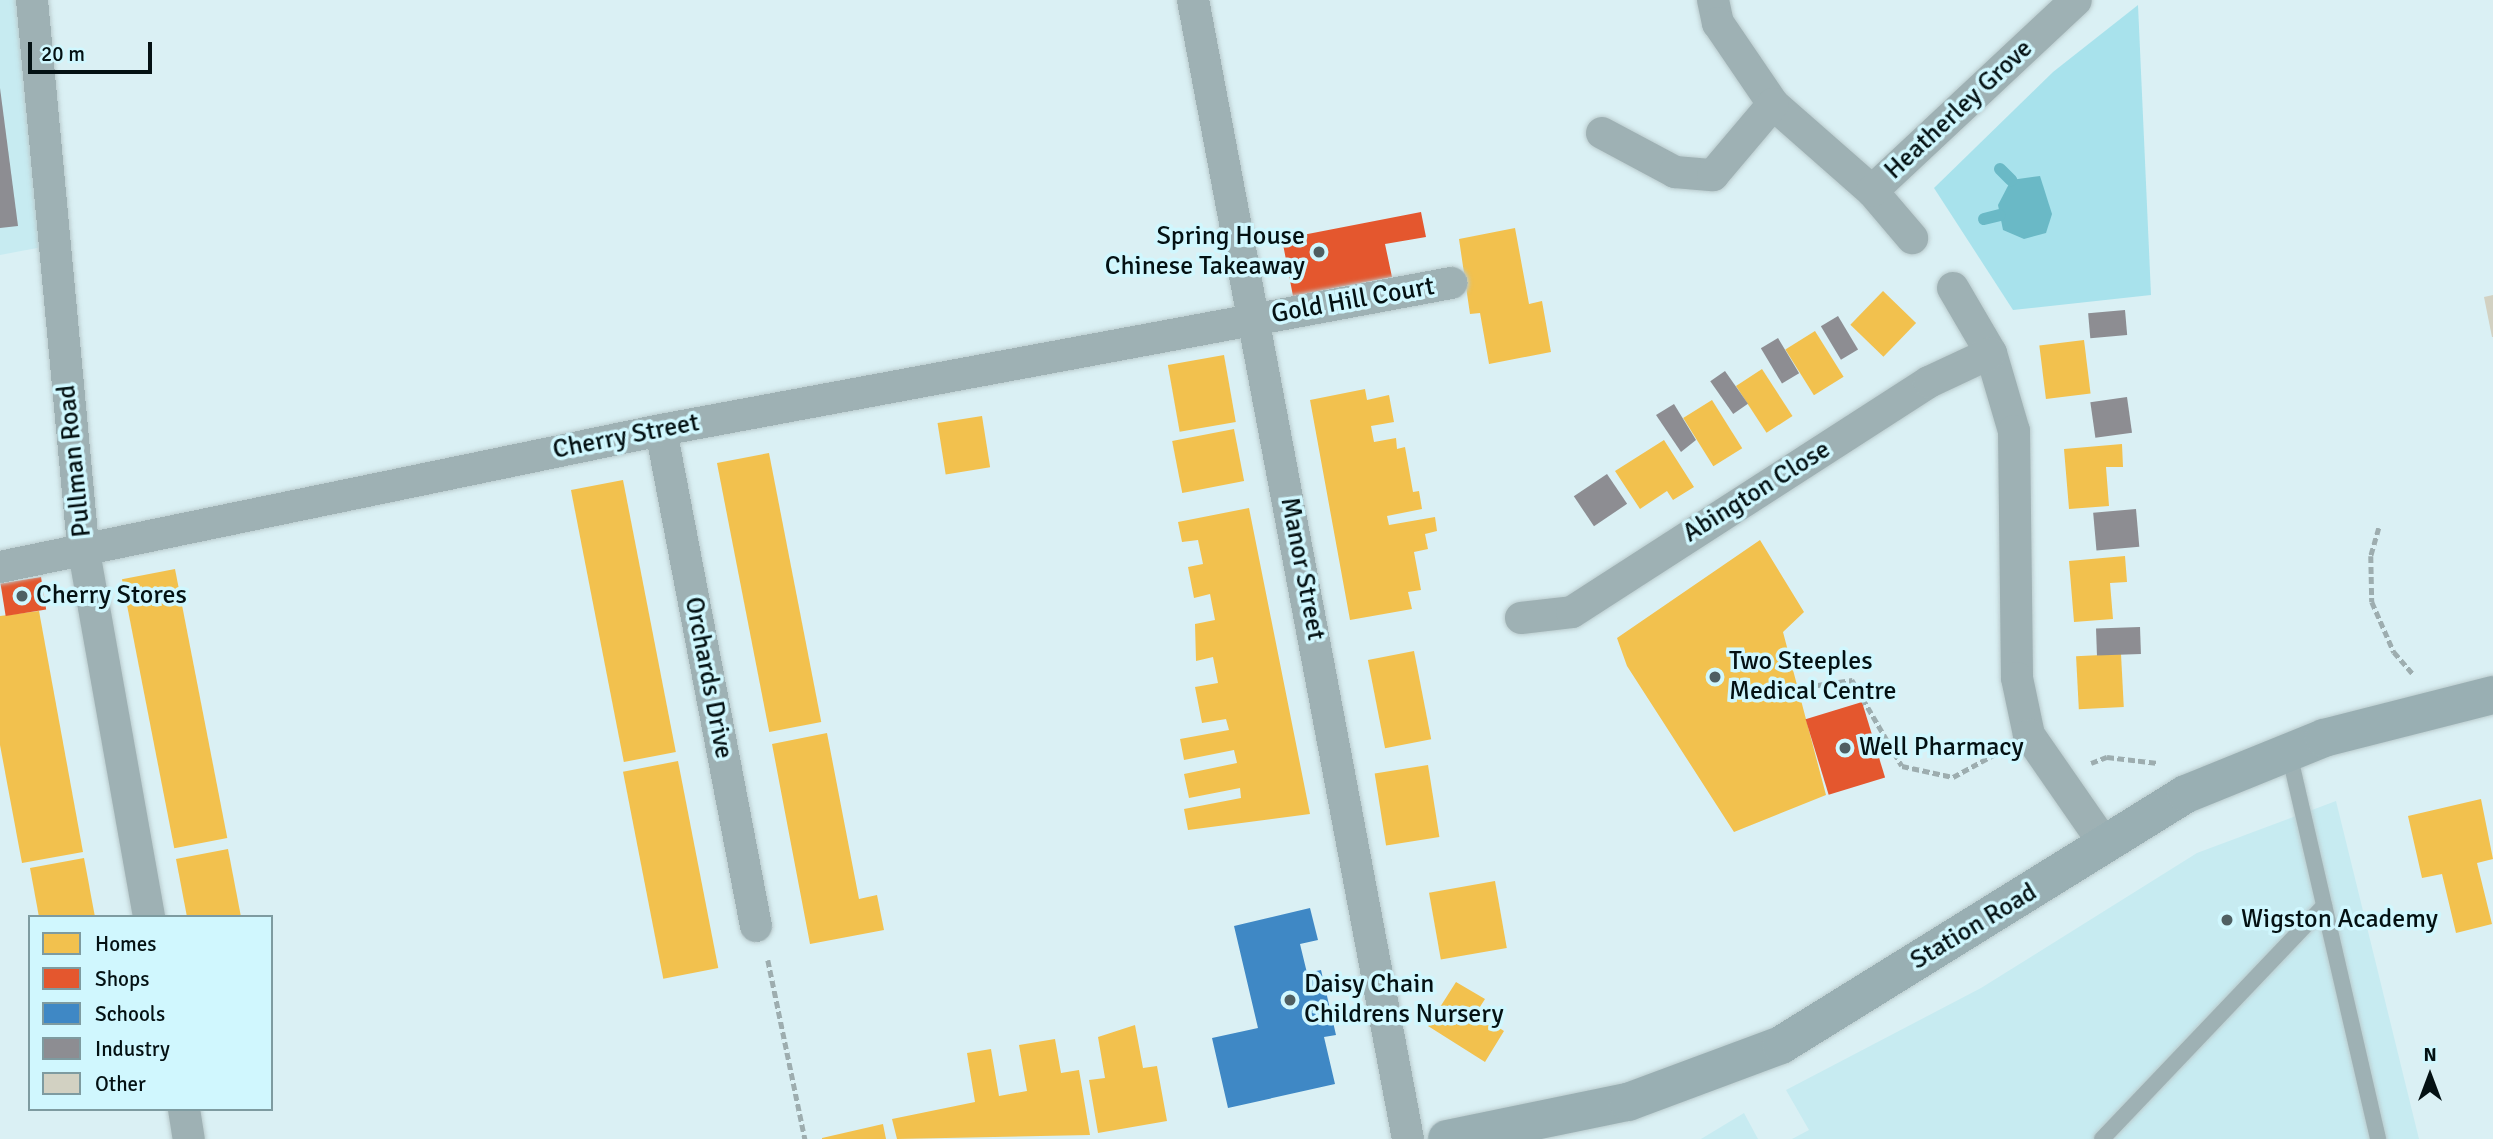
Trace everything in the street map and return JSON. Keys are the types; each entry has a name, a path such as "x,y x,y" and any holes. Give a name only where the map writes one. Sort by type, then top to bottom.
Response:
{"main road":[{"name":"Station Road","path":"1451,1139 1628,1102 1781,1045 2186,794 2289,750 2493,695"}],"street":[{"name":"Pullman Road","path":"33,0 83,546 149,915"},
{"name":"Manor Street","path":"1193,0 1408,1139"},
{"path":"1713,0 1718,23 1773,104 1872,191 1912,238"},
{"name":"Heatherley Grove","path":"1872,191 2076,0"},
{"path":"1602,133 1675,172 1713,174 1773,104"},
{"name":"Gold Hill Court","path":"1255,318 1451,283"},
{"path":"1953,288 1991,353 2014,431 2017,678 2029,735 2106,846"},
{"name":"Cherry Street","path":"0,567 83,546 661,430 1255,318"},
{"name":"Abington Close","path":"1521,618 1572,611 1929,382 1991,353"},
{"name":"Orchards Drive","path":"661,430 756,926"},
{"path":"184,1111 189,1139"}],"lane":[{"path":"2289,750 2378,1139"},
{"path":"2102,1139 2324,906"}],"path":[{"path":"2379,528 2371,556 2372,602 2394,652 2421,685"},
{"path":"1797,688 1852,680 1902,766 1922,771 1953,777 2029,735"},
{"path":"2078,767 2107,757 2170,768"},
{"path":"756,926 772,971 805,1139"}],"shaded area":[{"path":"0,0 32,0 53,245 0,255"},
{"path":"2138,5 2151,295 2013,310 1934,188 2053,72"},
{"path":"2040,176 2052,214 2046,233 2024,239 2003,230 1998,205 2011,180"},
{"name":"Wigston Academy","path":"2336,801 2419,1139 1792,1139 1809,1130 1786,1090 1981,988 2197,853"},
{"path":"1744,1113 1758,1139 1701,1139"}],"building: Homes":[{"path":"1515,228 1529,304 1542,301 1551,352 1489,364 1480,313 1470,314 1459,239"},
{"path":"1883,291 1916,323 1883,357 1850,325"},
{"path":"1815,331 1844,377 1814,395 1785,350"},
{"path":"2084,340 2091,394 2046,399 2039,345"},
{"path":"1224,355 1236,422 1180,432 1168,365"},
{"path":"1762,369 1792,416 1767,433 1736,386"},
{"path":"1365,389 1367,400 1389,395 1394,422 1371,426 1374,442 1396,438 1397,449 1405,447 1413,492 1419,491 1422,509 1387,516 1389,525 1435,517 1437,531 1425,534 1428,549 1414,552 1421,590 1408,592 1412,609 1350,620 1310,400"},
{"path":"1712,400 1742,448 1713,466 1683,418"},
{"path":"982,416 990,467 946,474 938,423"},
{"path":"1234,429 1244,481 1182,493 1172,441"},
{"path":"1664,440 1694,487 1673,500 1667,491 1640,509 1615,471"},
{"path":"2122,444 2123,467 2106,467 2109,506 2069,509 2064,449"},
{"path":"769,453 821,722 769,732 717,463"},
{"path":"623,480 676,752 624,762 571,490"},
{"path":"1249,508 1310,814 1188,830 1184,809 1241,798 1240,788 1189,798 1184,774 1237,763 1234,750 1184,760 1180,739 1229,730 1226,719 1202,723 1195,687 1218,683 1213,657 1196,661 1195,624 1215,620 1210,594 1194,598 1188,567 1203,564 1198,540 1182,542 1178,522"},
{"name":"Two Steeples Medical Centre","path":"1760,540 1804,612 1783,632 1826,795 1734,832 1627,666 1617,638"},
{"path":"2125,556 2127,582 2110,583 2113,619 2074,622 2069,561"},
{"path":"175,569 227,838 174,848 122,579"},
{"path":"39,611 83,852 22,863 0,745 0,616"},
{"path":"1414,651 1431,739 1385,748 1368,660"},
{"path":"2121,654 2124,707 2079,709 2076,656"},
{"path":"827,733 859,899 877,895 884,930 810,944 772,744"},
{"path":"678,761 718,968 663,979 623,772"},
{"path":"1428,765 1439,837 1386,846 1375,773"},
{"path":"2481,799 2493,859 2477,863 2492,924 2456,933 2442,874 2422,878 2408,816"},
{"path":"228,849 241,915 187,915 176,859"},
{"path":"84,858 95,915 39,915 30,868"},
{"path":"1495,881 1507,948 1441,960 1429,893"},
{"path":"1456,982 1485,999 1476,1013 1504,1031 1485,1062 1428,1026"},
{"path":"1135,1025 1143,1068 1157,1066 1167,1121 1098,1133 1089,1080 1105,1078 1098,1037"},
{"path":"1055,1039 1061,1073 1079,1070 1090,1135 897,1139 892,1119 975,1102 967,1053 991,1049 999,1096 1027,1091 1019,1045"},
{"path":"883,1124 886,1139 822,1139 822,1138"}],"building: Shops":[{"path":"1421,212 1426,237 1385,244 1392,277 1293,296 1282,239"},
{"name":"Cherry Stores","path":"41,577 46,610 6,616 1,583"},
{"name":"Well Pharmacy","path":"1862,702 1885,778 1829,795 1806,719"}],"building: Schools":[{"name":"Daisy Chain Childrens Nursery","path":"1310,908 1318,940 1300,944 1307,973 1321,970 1336,1035 1324,1037 1335,1084 1228,1108 1212,1038 1258,1028 1234,926"}],"building: Industry":[{"path":"0,88 18,226 0,228"},
{"path":"2125,310 2127,335 2090,338 2088,313"},
{"path":"1838,316 1858,349 1841,360 1821,326"},
{"path":"1778,338 1799,373 1782,383 1761,348"},
{"path":"1725,371 1748,404 1733,414 1710,381"},
{"path":"2127,397 2132,433 2095,438 2090,402"},
{"path":"1674,404 1696,440 1681,452 1656,415"},
{"path":"1607,474 1627,504 1594,526 1574,496"},
{"path":"2136,509 2139,547 2096,551 2093,513"},
{"path":"2140,627 2141,654 2097,656 2096,629"}],"building: Other":[{"path":"2493,295 2493,337 2492,337 2484,297"}],"waterway":[{"path":"2000,169 2011,180"},
{"path":"1984,219 2000,215"}],"place":[{"name":"Spring House Chinese Takeaway","path":"1319,252"},
{"name":"Cherry Stores","path":"22,596"},
{"name":"Two Steeples Medical Centre","path":"1715,677"},
{"name":"Well Pharmacy","path":"1845,748"},
{"name":"Wigston Academy","path":"2227,920"},
{"name":"Daisy Chain Childrens Nursery","path":"1290,1000"}]}
